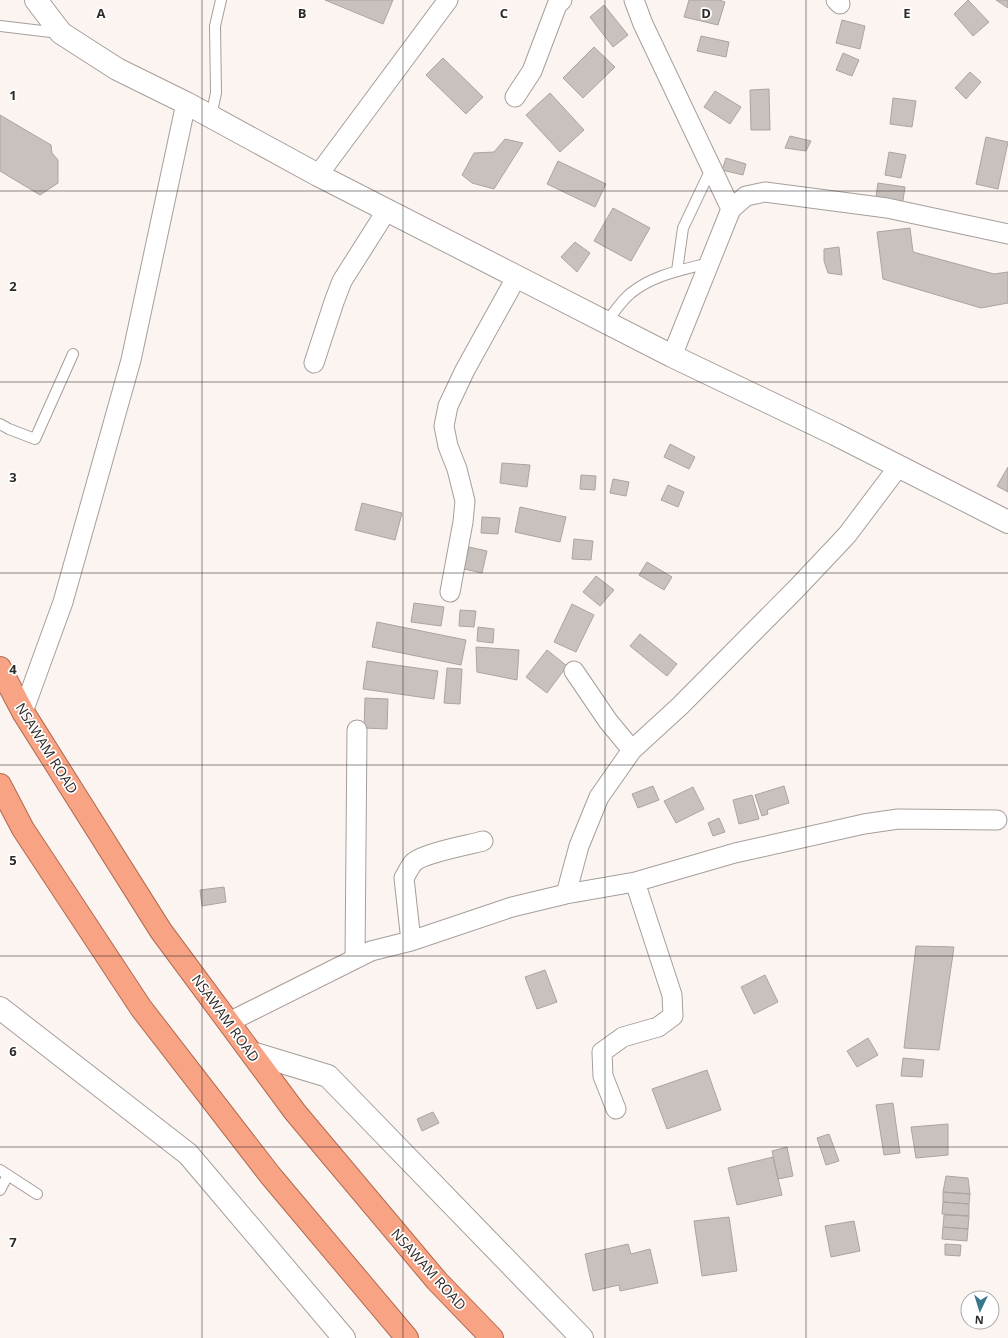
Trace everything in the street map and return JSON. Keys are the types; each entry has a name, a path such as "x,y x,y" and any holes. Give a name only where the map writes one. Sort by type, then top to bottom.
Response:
{"highway":[{"name":"NSAWAM ROAD","path":"0,668 23,712 161,930 296,1112 437,1281 492,1338"},
{"path":"0,786 23,829 142,1008 270,1175 407,1338"}],"main road":[{"path":"36,0 61,33 117,69 211,116 318,175 672,356 835,434 1008,522"},
{"path":"0,1008 188,1154 344,1338"},
{"path":"252,1053 328,1076 582,1338"}],"street":[{"path":"318,175 448,0"},
{"path":"514,97 532,71 557,5 562,0"},
{"path":"634,0 648,35 731,209"},
{"path":"23,712 63,602 131,360 186,103"},
{"path":"672,356 731,209 746,196 765,192 887,208 1008,234"},
{"path":"314,363 342,281 387,210"},
{"path":"450,592 463,522 465,501 457,470 448,446 444,426 448,406 465,370 517,276"},
{"path":"566,894 580,846 599,797 632,750 680,706 797,588 847,535 899,466"},
{"path":"574,671 608,721 632,750"},
{"path":"355,959 357,730"},
{"path":"229,1022 371,951 411,941 512,906 566,894 635,882 735,854 864,824 898,819 997,820"},
{"path":"411,941 404,878 414,862 424,857 483,841"},
{"path":"616,1109 603,1076 602,1052 623,1037 658,1027 673,1016 672,995 635,882"}],"lane":[{"path":"211,116 216,93 215,26 221,0"},
{"path":"0,26 61,33"},
{"path":"677,271 684,228 711,168"},
{"path":"607,322 630,293 643,285 664,274 709,263"},
{"path":"0,424 35,439 73,354"},
{"path":"0,1190 4,1173 37,1194"}],"building":[{"path":"325,0 393,0 383,24"},
{"path":"689,0 719,0 725,2 718,25 684,17"},
{"path":"968,0 989,22 973,36 954,14"},
{"path":"996,0 1008,0 1008,8"},
{"path":"604,5 628,35 613,47 590,17"},
{"path":"842,20 865,26 860,49 836,43"},
{"path":"701,36 729,42 726,57 697,51"},
{"path":"594,47 615,67 583,98 563,78"},
{"path":"843,53 859,60 852,76 836,70"},
{"path":"443,58 483,97 466,114 426,75"},
{"path":"970,72 981,82 966,99 955,88"},
{"path":"769,89 770,130 751,130 750,90"},
{"path":"715,91 741,107 730,124 704,107"},
{"path":"550,93 584,130 560,152 526,115"},
{"path":"893,98 916,101 912,127 890,124"},
{"path":"0,115 51,145 52,153 58,160 58,183 40,195 0,171"},
{"path":"790,136 811,141 806,151 785,148"},
{"path":"986,137 1008,142 998,189 976,184"},
{"path":"505,139 523,143 494,189 472,183 462,175 474,153 494,152"},
{"path":"889,152 906,155 901,178 885,175"},
{"path":"726,158 746,164 743,175 722,170"},
{"path":"558,161 606,184 595,207 547,184"},
{"path":"878,183 905,187 902,207 875,203"},
{"path":"613,208 650,228 631,261 594,241"},
{"path":"910,228 913,252 994,274 1008,272 1008,303 981,308 883,279 877,232"},
{"path":"575,242 590,253 577,272 561,257"},
{"path":"839,247 842,275 828,273 824,261 824,249"},
{"path":"670,444 695,457 689,469 664,457"},
{"path":"502,463 530,465 527,487 500,483"},
{"path":"1008,467 1008,492 997,486"},
{"path":"581,475 596,476 595,490 580,489"},
{"path":"613,479 629,482 626,496 610,493"},
{"path":"668,485 684,492 678,507 661,500"},
{"path":"362,503 402,513 395,540 355,530"},
{"path":"520,507 566,517 560,542 515,532"},
{"path":"482,517 500,518 498,534 481,533"},
{"path":"574,539 593,541 591,560 572,559"},
{"path":"469,547 487,551 482,573 464,569"},
{"path":"647,562 672,577 664,590 639,575"},
{"path":"596,576 614,590 600,606 583,592"},
{"path":"414,603 444,607 441,626 411,622"},
{"path":"572,604 594,615 576,652 554,642"},
{"path":"460,610 476,611 474,627 459,626"},
{"path":"377,622 466,640 461,665 372,647"},
{"path":"478,627 494,629 493,643 477,641"},
{"path":"640,634 677,664 667,676 630,646"},
{"path":"476,647 519,650 517,680 477,672"},
{"path":"547,650 567,666 547,693 526,677"},
{"path":"367,661 438,671 434,699 363,689"},
{"path":"447,668 462,669 460,704 444,703"},
{"path":"365,698 388,699 387,729 364,728"},
{"path":"653,786 659,800 638,808 632,794"},
{"path":"784,786 789,803 767,810 768,814 762,816 755,795"},
{"path":"693,787 704,809 676,823 664,801"},
{"path":"752,795 759,819 739,824 733,800"},
{"path":"719,818 725,832 713,836 708,823"},
{"path":"224,887 226,902 202,906 200,890"},
{"path":"916,946 954,947 939,1050 904,1048"},
{"path":"545,970 557,1002 537,1009 525,977"},
{"path":"765,975 778,1002 754,1014 741,987"},
{"path":"868,1038 878,1055 857,1067 847,1051"},
{"path":"903,1058 924,1060 922,1077 901,1076"},
{"path":"707,1070 721,1110 667,1129 652,1089"},
{"path":"893,1103 900,1153 884,1155 876,1105"},
{"path":"433,1112 439,1123 422,1131 417,1119"},
{"path":"948,1124 948,1155 916,1158 911,1127"},
{"path":"829,1134 839,1161 826,1165 817,1138"},
{"path":"787,1147 793,1176 778,1179 772,1151"},
{"path":"773,1157 782,1195 737,1205 728,1168"},
{"path":"946,1176 968,1178 970,1194 943,1192"},
{"path":"943,1192 970,1194 969,1204 943,1202"},
{"path":"943,1202 969,1204 969,1216 942,1214"},
{"path":"944,1215 969,1216 968,1229 943,1227"},
{"path":"729,1217 737,1271 702,1276 694,1221"},
{"path":"854,1221 860,1251 831,1257 825,1226"},
{"path":"943,1227 968,1229 967,1241 942,1239"},
{"path":"628,1244 631,1254 650,1249 658,1283 620,1291 619,1285 593,1291 585,1254"},
{"path":"945,1244 961,1245 960,1256 945,1255"}]}
